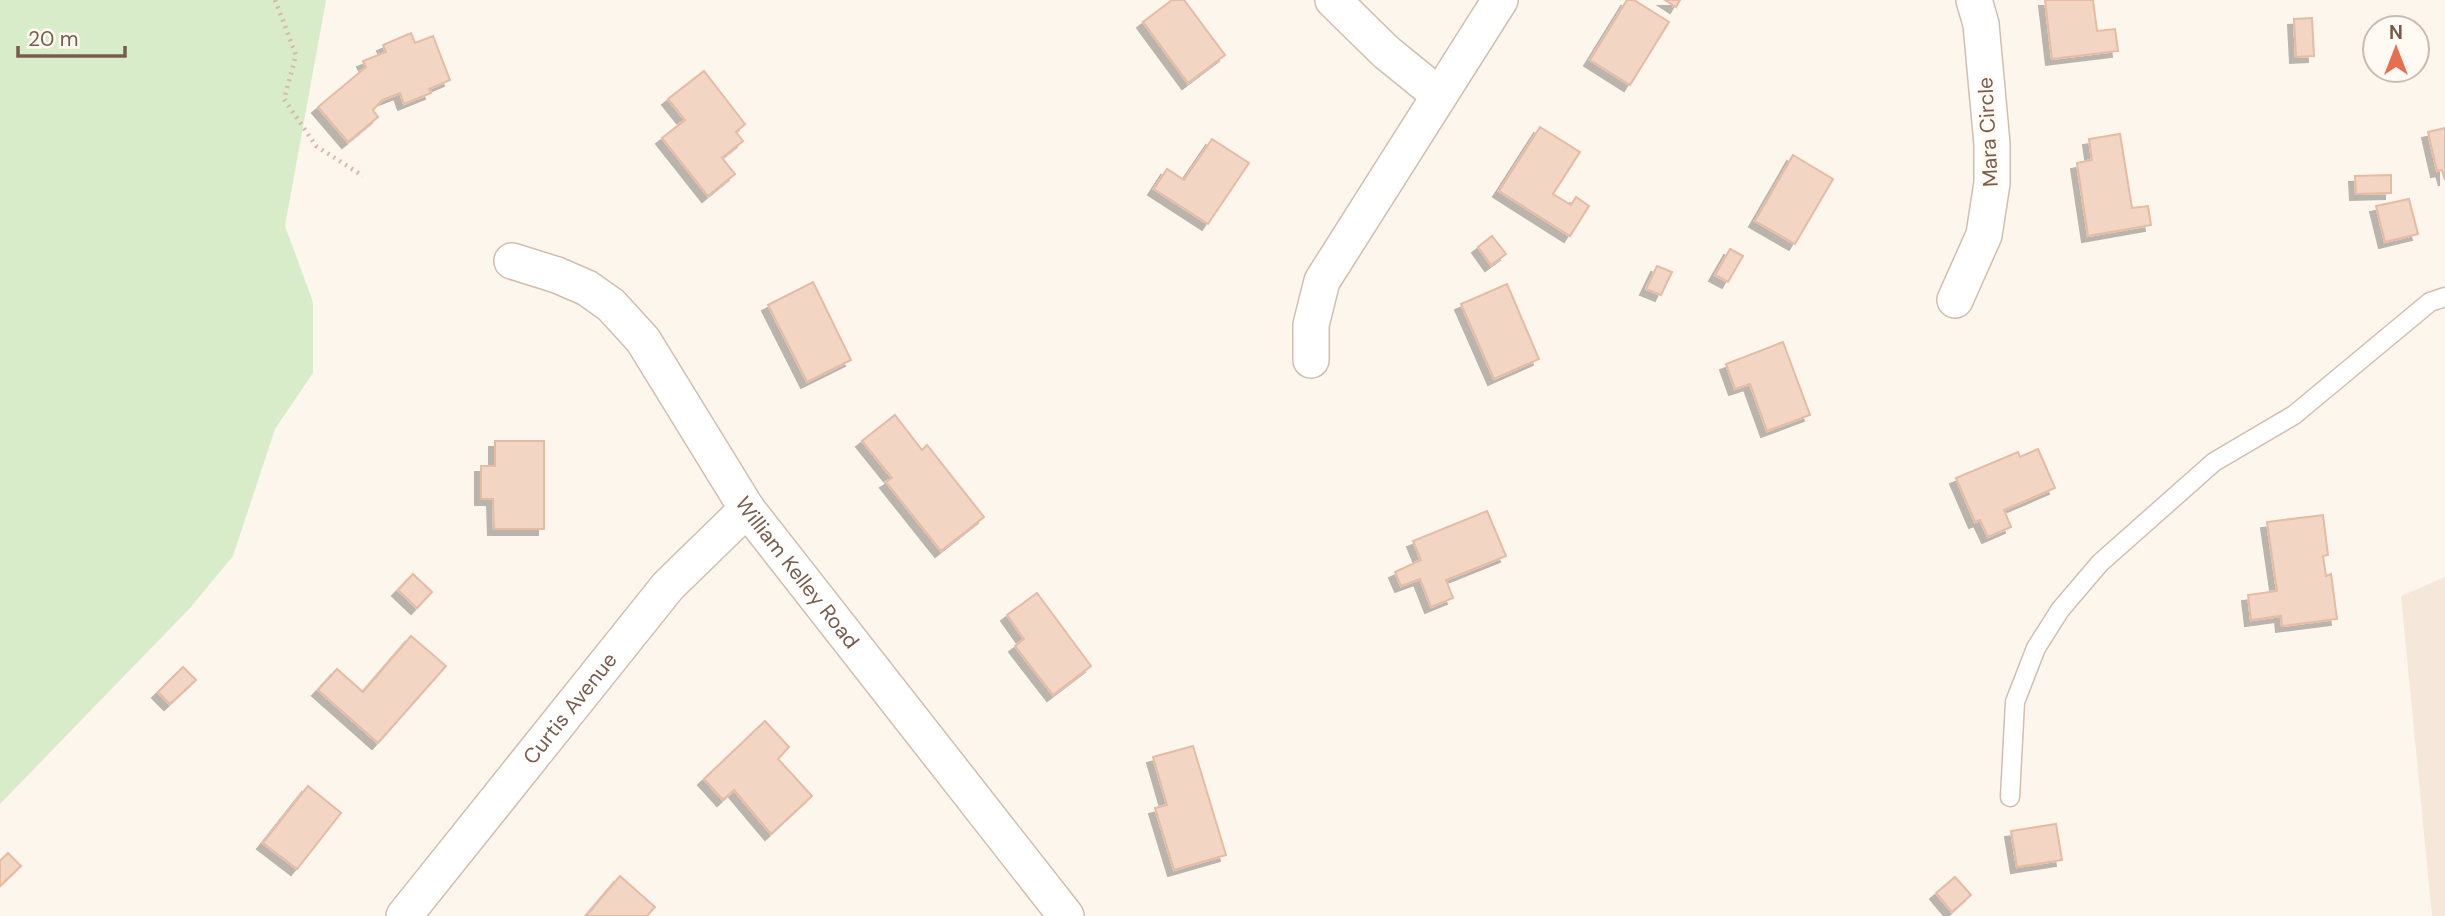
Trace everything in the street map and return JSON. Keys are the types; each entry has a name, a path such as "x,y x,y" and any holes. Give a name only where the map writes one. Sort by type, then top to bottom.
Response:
{"street":[{"path":"1333,0 1386,52 1439,95"},
{"path":"1311,360 1314,307 1322,282 1500,0"},
{"name":"Mara Circle","path":"1955,300 1984,235 1992,183 1992,144 1981,24 1974,0"},
{"name":"William Kelley Road","path":"512,261 577,284 611,305 643,340 747,509 1066,916"},
{"name":"Curtis Avenue","path":"404,916 668,586 747,509"}],"lane":[{"path":"2010,797 2015,702 2036,648 2060,610 2100,563 2214,462 2294,415 2430,302 2445,297"}],"path":[{"path":"275,0 296,55 284,99 316,146 363,176"}],"shaded area":[{"path":"2445,577 2445,916 2432,916 2401,596"}],"green space":[{"path":"0,0 326,0 285,226 313,302 313,373 275,429 233,556 190,608 0,804"}],"building":[{"path":"1172,0 1184,0 1225,55 1188,83 1143,22"},
{"path":"1627,0 1634,0 1669,22 1630,85 1590,60"},
{"path":"1665,0 1680,0 1676,7"},
{"path":"2045,0 2093,0 2097,31 2115,29 2118,51 2052,59"},
{"path":"2312,18 2314,56 2296,57 2294,19"},
{"path":"411,33 415,43 433,36 450,80 429,89 431,93 404,104 400,93 382,100 373,110 378,117 348,142 318,107 366,67 363,61 386,52 383,45"},
{"path":"704,71 745,124 736,132 743,141 722,158 735,174 708,196 662,138 685,120 668,99"},
{"path":"1540,127 1580,152 1553,194 1571,205 1576,197 1589,206 1570,236 1499,191"},
{"path":"2445,128 2445,180 2442,170 2437,171 2428,132"},
{"path":"2120,134 2132,208 2148,206 2151,225 2088,236 2077,163 2092,160 2089,139"},
{"path":"1212,139 1249,163 1208,224 1154,189 1167,169 1184,180"},
{"path":"1793,155 1833,179 1795,244 1755,221"},
{"path":"2391,175 2391,193 2356,194 2355,176"},
{"path":"2409,199 2418,234 2385,242 2376,206"},
{"path":"1492,236 1506,254 1491,265 1478,247"},
{"path":"1730,249 1743,256 1728,282 1715,275"},
{"path":"1657,266 1672,272 1661,295 1646,289"},
{"path":"813,282 851,360 807,382 768,305"},
{"path":"1507,284 1539,359 1494,379 1461,304"},
{"path":"1783,342 1810,415 1767,431 1750,384 1735,389 1726,364"},
{"path":"895,415 922,450 927,445 984,517 941,551 886,482 892,478 862,441"},
{"path":"495,441 544,441 544,529 494,529 493,499 481,499 481,466 495,466"},
{"path":"2038,449 2055,488 2004,510 2011,527 1988,537 1980,520 1975,522 1956,478 2018,452 2020,457"},
{"path":"1487,511 1506,556 1446,580 1453,598 1431,607 1420,579 1401,586 1395,572 1421,560 1413,541"},
{"path":"2323,515 2328,555 2323,556 2326,576 2331,574 2337,619 2282,626 2281,616 2251,620 2248,595 2277,591 2267,522"},
{"path":"413,574 432,592 417,608 398,590"},
{"path":"1037,593 1091,666 1053,695 1015,646 1024,639 1007,615"},
{"path":"411,636 446,666 378,743 318,690 337,669 363,692"},
{"path":"183,667 196,680 170,704 158,692"},
{"path":"765,721 789,747 778,759 812,796 771,834 734,790 723,800 704,779"},
{"path":"1193,746 1226,855 1174,870 1155,808 1167,805 1153,757"},
{"path":"308,786 341,813 297,869 263,843"},
{"path":"2056,824 2062,860 2017,867 2011,831"},
{"path":"8,853 21,866 0,886 0,861"},
{"path":"620,876 655,907 647,916 586,916"},
{"path":"1955,877 1971,895 1952,912 1936,893"}]}
